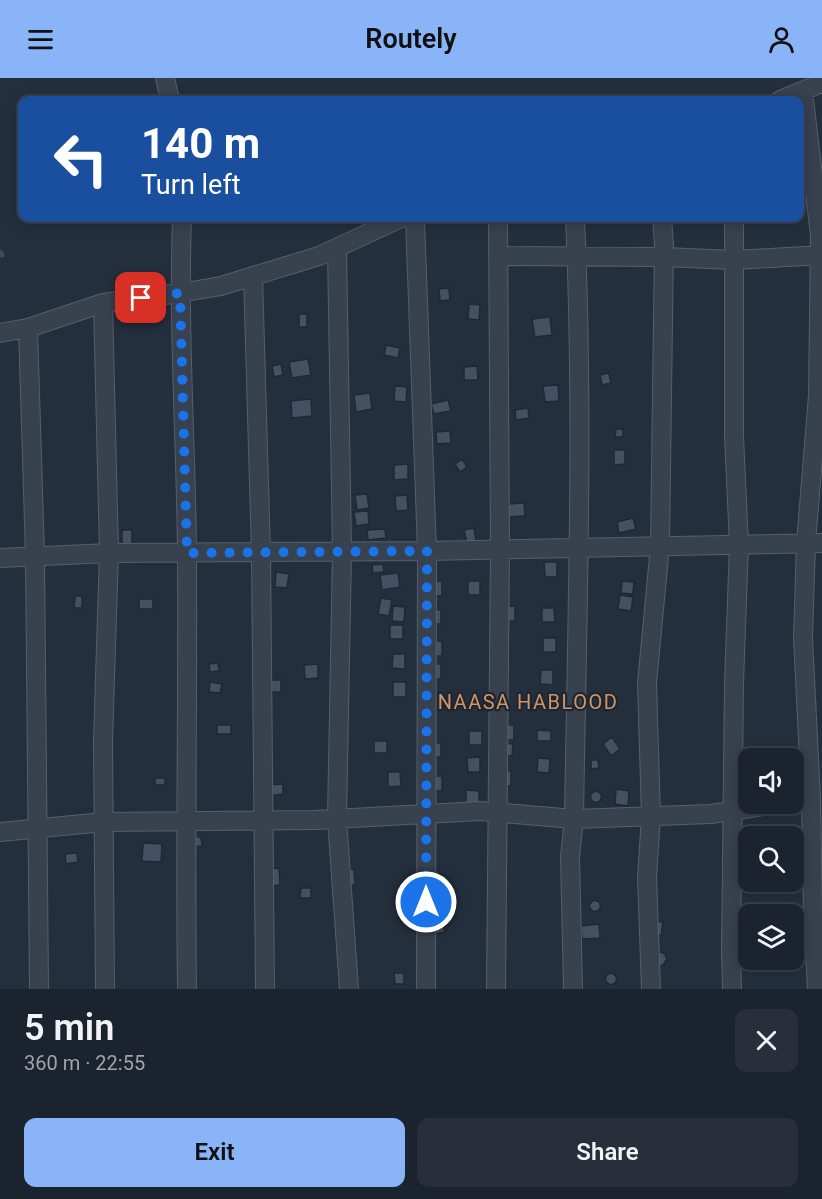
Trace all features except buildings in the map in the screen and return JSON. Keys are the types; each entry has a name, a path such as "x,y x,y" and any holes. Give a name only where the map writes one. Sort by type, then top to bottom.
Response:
{"street":[{"path":"165,78 169,96"},
{"path":"790,96 822,83"},
{"path":"803,91 804,96"},
{"path":"804,99 821,255 814,543 803,638 818,989"},
{"path":"182,222 180,293 187,553 185,821 187,989"},
{"path":"0,333 28,328 103,303 221,286 319,256 392,222"},
{"path":"415,222 427,551 426,989"},
{"path":"496,989 500,549 498,222"},
{"path":"573,989 570,857 574,819 578,548 575,222"},
{"path":"651,989 647,878 651,816 647,683 660,546 664,257 662,222"},
{"path":"732,989 730,952 734,811 734,683 739,544 734,436 734,222"},
{"path":"337,248 342,552 337,819 349,989"},
{"path":"498,256 664,257 734,260 821,255"},
{"path":"253,276 261,553 265,989"},
{"path":"103,303 109,554 104,740 105,989"},
{"path":"28,328 35,556 39,989"},
{"path":"0,558 109,554 427,551 814,543"},
{"path":"0,832 104,822 337,819 480,812 574,819 711,814 738,810"}],"district":[{"name":"NAASA HABLOOD","path":"528,702"}],"route":[{"path":"141,298 180,293 187,553 427,551 426,902"}]}
